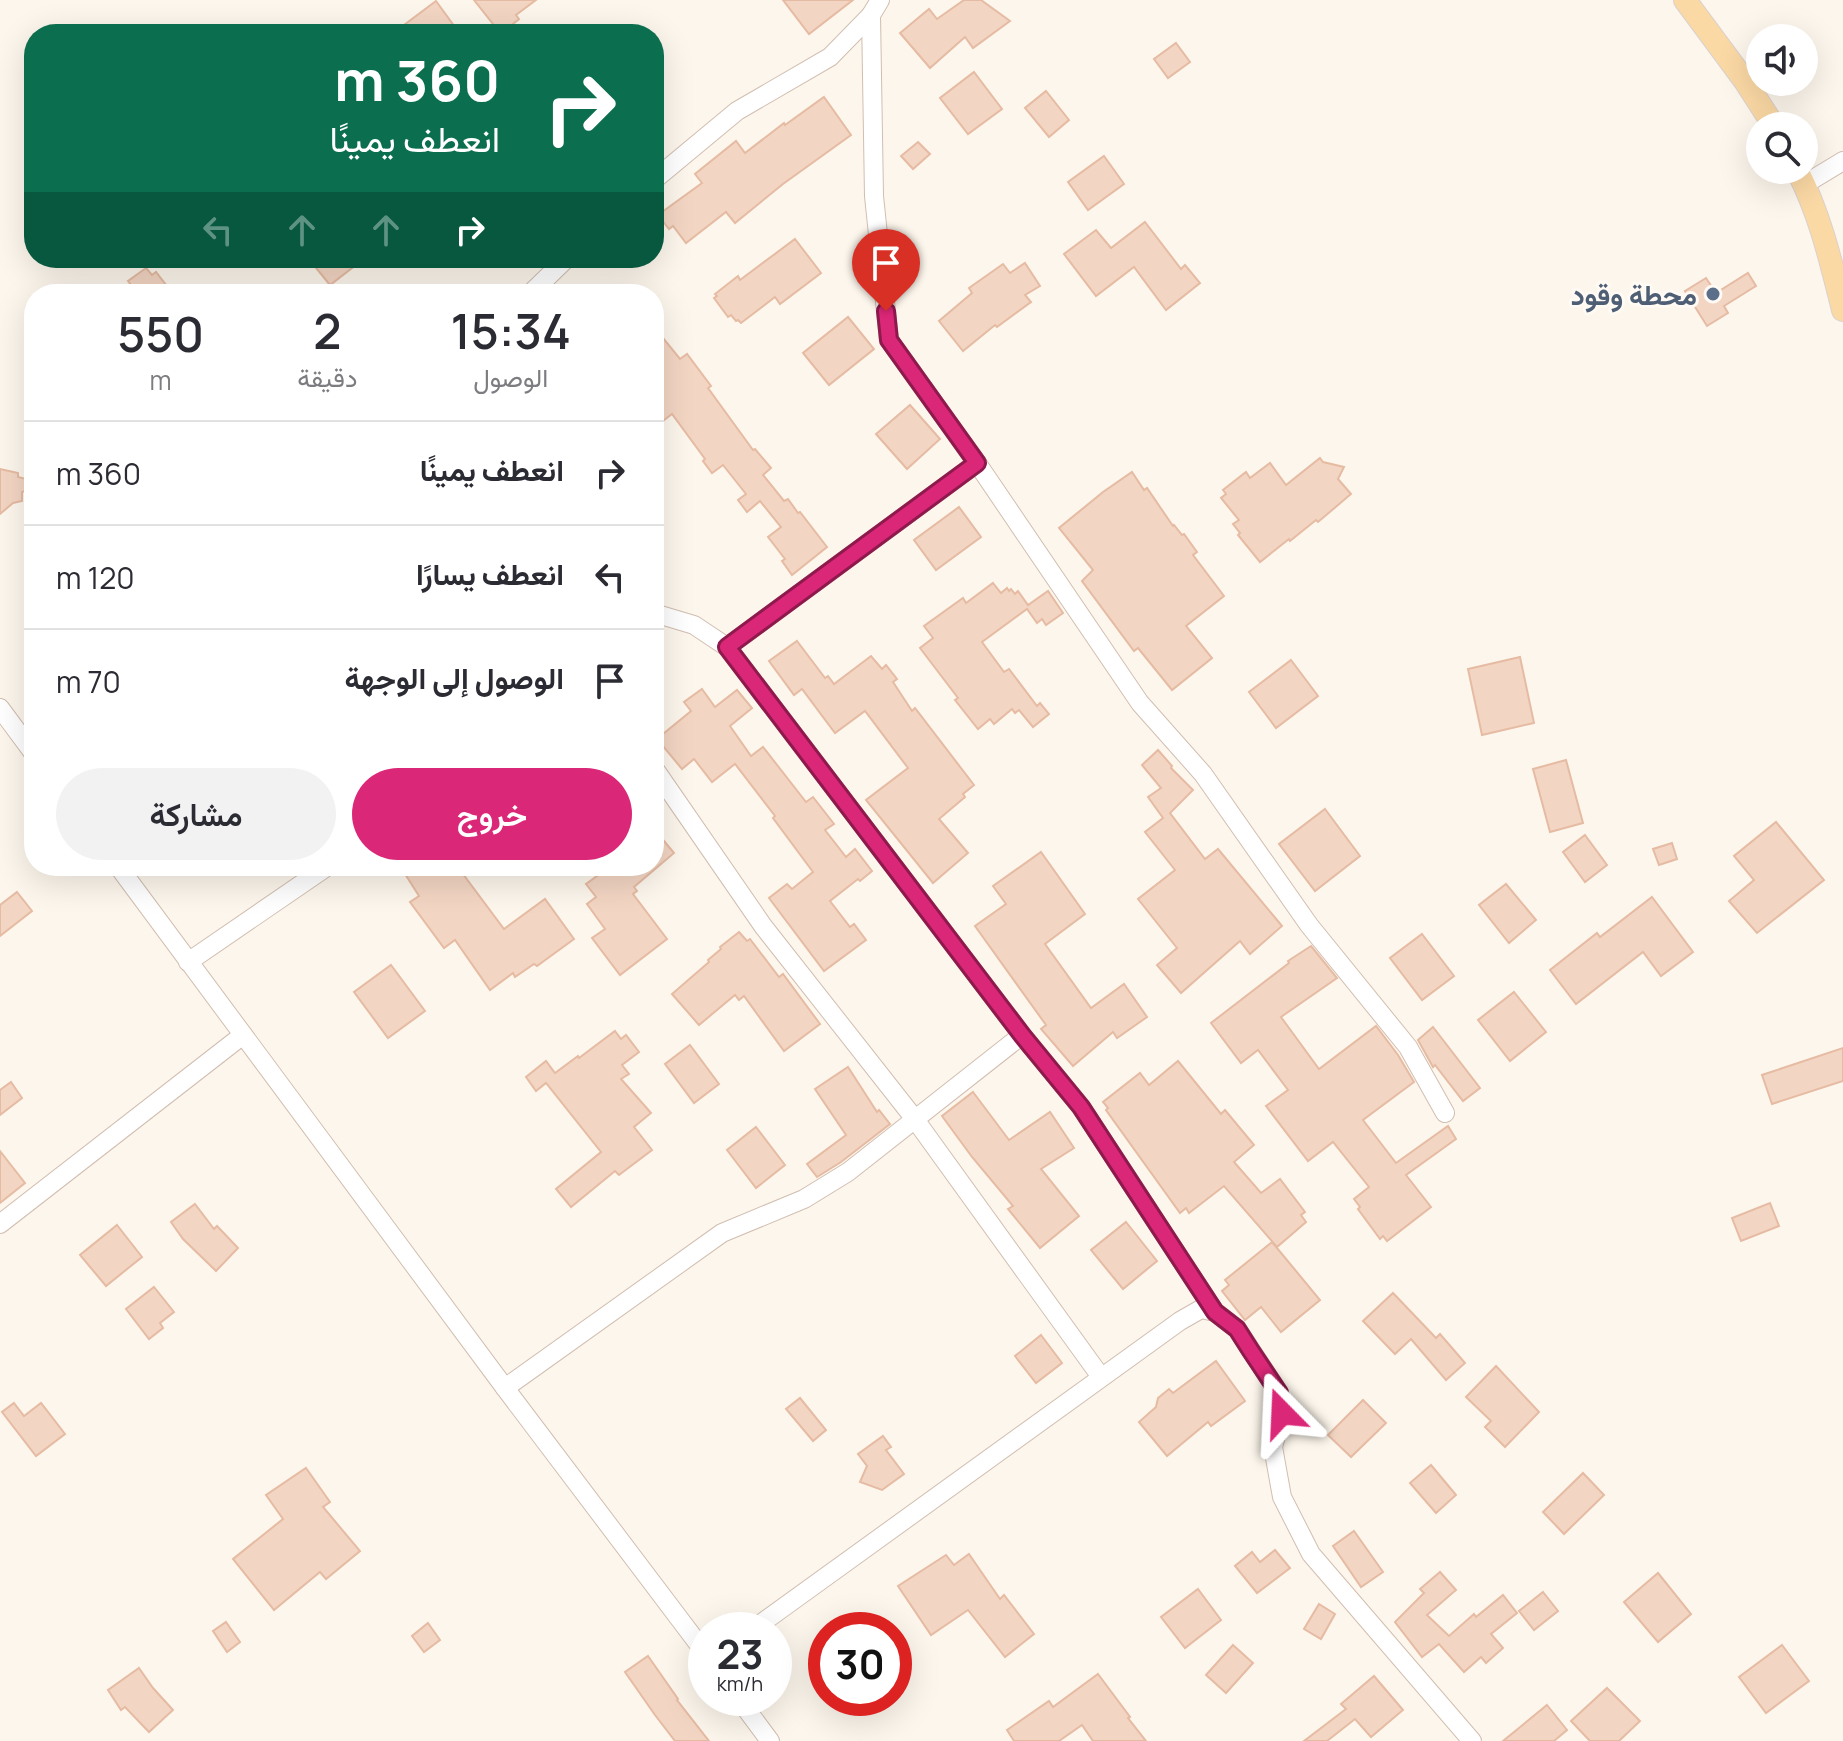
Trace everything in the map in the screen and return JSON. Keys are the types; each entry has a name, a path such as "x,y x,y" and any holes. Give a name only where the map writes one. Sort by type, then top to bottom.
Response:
{"main road":[{"path":"1685,0 1765,112"},
{"path":"1804,184 1826,242 1843,310"}],"street":[{"path":"664,172 737,111 830,57 875,7"},
{"path":"875,7 874,196 889,340 977,463 1140,703 1203,774 1309,925 1408,1047 1445,1113"},
{"path":"1818,171 1843,161"},
{"path":"540,284 557,268"},
{"path":"727,647 977,463"},
{"path":"664,616 694,625 727,647 1022,1035 1081,1107 1215,1312 1237,1329 1279,1393 1282,1413 1273,1447 1282,1497 1311,1554 1472,1741"},
{"path":"0,708 24,740"},
{"path":"664,782 763,926 914,1118 1101,1377"},
{"path":"125,876 688,1630"},
{"path":"188,962 313,876"},
{"path":"0,1224 243,1035"},
{"path":"505,1388 722,1233 804,1199 848,1172 1022,1035"},
{"path":"777,1612 1180,1321 1201,1309 1215,1312"},
{"path":"751,1716 770,1741"}],"building":[{"path":"474,0 536,0 516,15 519,19 513,24 493,24"},
{"path":"783,0 853,0 809,34"},
{"path":"964,0 981,0 1010,21 973,48 965,37 930,68 900,33 929,9 937,19"},
{"path":"436,1 453,24 405,24"},
{"path":"1176,43 1190,62 1168,78 1154,59"},
{"path":"974,72 1002,109 968,134 940,98"},
{"path":"1046,91 1069,120 1049,137 1025,108"},
{"path":"824,97 851,135 735,223 726,212 686,243 673,226 669,229 664,223 664,211 702,183 695,174 736,141 745,153"},
{"path":"918,142 930,154 913,169 901,156"},
{"path":"1104,156 1124,184 1088,210 1068,182"},
{"path":"1145,222 1181,269 1185,265 1200,283 1166,310 1134,267 1096,296 1064,254 1096,230 1111,248"},
{"path":"795,239 821,273 780,304 775,297 741,323 731,315 728,317 714,298 717,296 715,294 738,276 740,280"},
{"path":"1025,263 1040,286 1025,295 1031,302 963,351 939,321 972,293 969,288 1003,264 1010,273"},
{"path":"146,268 152,275 156,272 165,284 130,284 128,281"},
{"path":"316,268 352,268 331,284"},
{"path":"1748,273 1756,286 1724,306 1728,313 1707,326 1685,291 1706,278 1716,293"},
{"path":"848,317 874,349 829,385 803,353"},
{"path":"664,339 680,359 687,354 753,450 771,468 763,475 784,501 788,499 800,512 827,547 792,575 782,561 785,559 768,537 781,527 760,501 747,512 738,500 746,494 723,465 712,473 672,414 664,420"},
{"path":"910,405 940,439 907,469 876,434"},
{"path":"1320,458 1323,462 1344,467 1338,479 1351,494 1318,522 1316,520 1260,562 1238,535 1240,533 1233,524 1239,520 1221,498 1226,494 1223,490 1246,472 1250,478 1270,463 1286,485"},
{"path":"0,469 18,473 18,477 24,478 24,492 22,501 13,503 0,514"},
{"path":"1132,472 1173,526 1184,534 1197,552 1193,555 1224,596 1186,626 1212,658 1172,690 1138,648 1134,651 1082,581 1093,570 1059,528"},
{"path":"959,507 981,537 936,570 914,540"},
{"path":"993,583 1001,593 1007,588 1015,594 1018,591 1028,605 1048,591 1063,613 1046,625 1042,619 1037,623 1027,609 982,642 1004,672 1009,669 1037,706 1040,703 1049,714 1033,727 1019,710 1015,713 1012,709 994,724 990,719 978,729 920,648 933,638 924,626 963,598 966,603"},
{"path":"797,641 825,678 828,676 834,684 871,656 882,669 886,665 897,679 893,682 912,711 915,708 974,785 939,819 968,853 933,883 866,800 908,768 865,711 835,733 802,689 794,695 769,661"},
{"path":"1520,657 1534,723 1482,735 1468,669"},
{"path":"1291,660 1318,696 1276,728 1249,692"},
{"path":"702,689 715,707 737,690 752,708 730,726 751,756 763,747 806,802 813,797 834,824 825,830 846,857 855,849 872,871 830,901 850,927 854,924 866,940 824,971 769,898 787,884 792,889 813,872 773,818 775,816 735,764 712,782 694,759 682,769 664,747 664,733 691,711 684,702"},
{"path":"1158,750 1193,790 1170,813 1205,859 1218,849 1282,926 1250,954 1240,941 1181,993 1157,965 1177,948 1138,899 1175,870 1145,832 1163,818 1148,797 1161,788 1142,765"},
{"path":"1566,760 1583,823 1550,832 1533,769"},
{"path":"1325,809 1360,856 1315,891 1279,844"},
{"path":"1776,822 1824,880 1757,933 1729,901 1754,880 1734,856"},
{"path":"1585,835 1607,865 1585,882 1563,852"},
{"path":"664,841 674,853 664,862"},
{"path":"1672,843 1677,859 1659,865 1653,849"},
{"path":"1041,852 1085,914 1045,944 1091,1008 1124,984 1147,1017 1117,1038 1113,1032 1073,1066 1041,1029 1046,1025 975,926 1006,904 993,886"},
{"path":"406,876 464,876 504,929 545,899 574,939 537,966 534,964 515,977 513,973 490,990 455,940 444,948 410,902 419,896"},
{"path":"597,876 647,876 634,887 637,891 633,894 667,939 620,975 592,938 605,929 587,904 596,897 586,884"},
{"path":"1506,884 1536,920 1509,943 1479,905"},
{"path":"17,892 32,911 0,936 0,905"},
{"path":"1652,897 1693,952 1661,976 1643,952 1576,1004 1550,970 1597,933 1600,937"},
{"path":"739,932 747,941 750,939 779,977 783,974 820,1024 784,1051 744,996 739,1000 735,995 699,1025 672,994"},
{"path":"1422,934 1454,976 1422,1000 1390,958"},
{"path":"1311,946 1337,978 1281,1017 1319,1069 1376,1026 1414,1082 1363,1120 1396,1163 1448,1126 1456,1139 1406,1175 1431,1207 1387,1241 1383,1236 1380,1239 1358,1209 1360,1207 1354,1199 1369,1187 1333,1142 1308,1161 1266,1106 1288,1090 1258,1050 1241,1063 1211,1023"},
{"path":"391,965 425,1011 388,1038 354,992"},
{"path":"1514,992 1546,1032 1510,1061 1478,1020"},
{"path":"1433,1027 1480,1088 1463,1101 1435,1065 1433,1067 1418,1040"},
{"path":"615,1031 621,1039 626,1035 639,1052 622,1065 629,1074 621,1079 651,1113 634,1127 652,1150 619,1175 615,1171 571,1207 556,1189 601,1152 546,1083 536,1091 526,1077 546,1061 555,1073"},
{"path":"690,1045 719,1084 694,1103 665,1064"},
{"path":"1843,1048 1843,1081 1772,1104 1762,1075"},
{"path":"1178,1061 1221,1114 1225,1110 1254,1145 1234,1162 1261,1193 1280,1179 1305,1212 1301,1215 1306,1222 1277,1247 1224,1186 1189,1213 1186,1208 1180,1213 1106,1110 1108,1108 1103,1102 1140,1073 1149,1085"},
{"path":"848,1067 877,1112 879,1110 890,1124 817,1177 807,1164 846,1135 815,1089"},
{"path":"11,1082 22,1098 0,1115 0,1090"},
{"path":"973,1092 1009,1140 1050,1112 1074,1148 1041,1169 1079,1216 1040,1248 1008,1209 1013,1206 942,1116"},
{"path":"756,1127 785,1165 756,1188 727,1150"},
{"path":"0,1151 25,1183 0,1203"},
{"path":"1770,1203 1779,1226 1741,1241 1732,1218"},
{"path":"195,1204 214,1229 217,1226 238,1248 216,1271 183,1239 171,1222"},
{"path":"1126,1222 1157,1261 1123,1289 1091,1250"},
{"path":"117,1225 142,1257 106,1286 80,1255"},
{"path":"1272,1242 1320,1300 1281,1332 1261,1307 1245,1320 1222,1291 1229,1285 1225,1280"},
{"path":"154,1287 174,1312 160,1323 163,1328 149,1339 126,1309"},
{"path":"1393,1293 1436,1338 1440,1334 1465,1363 1446,1380 1411,1339 1395,1354 1363,1321"},
{"path":"1041,1335 1062,1363 1036,1383 1015,1356"},
{"path":"1216,1361 1245,1401 1211,1426 1208,1422 1167,1456 1139,1422 1156,1407 1158,1398 1169,1389 1173,1393"},
{"path":"1496,1366 1539,1412 1505,1447 1485,1427 1491,1421 1466,1397"},
{"path":"800,1398 826,1430 813,1441 786,1409"},
{"path":"1363,1400 1386,1423 1351,1457 1328,1435"},
{"path":"14,1403 24,1416 41,1403 65,1434 36,1456 2,1412"},
{"path":"883,1436 891,1447 886,1450 904,1474 882,1490 860,1482 867,1466 858,1454"},
{"path":"1431,1465 1456,1495 1436,1513 1410,1483"},
{"path":"306,1468 330,1502 323,1507 360,1551 326,1579 320,1572 274,1610 233,1559 283,1519 266,1495"},
{"path":"1583,1473 1604,1495 1564,1534 1543,1512"},
{"path":"1354,1531 1383,1572 1361,1587 1333,1546"},
{"path":"1275,1550 1290,1568 1257,1593 1235,1566 1252,1552 1260,1562"},
{"path":"969,1554 1000,1599 1004,1595 1034,1634 1005,1657 968,1610 931,1635 898,1586 946,1555 954,1565"},
{"path":"1440,1572 1456,1590 1427,1615 1449,1636 1474,1614 1476,1617 1503,1595 1517,1613 1491,1634 1503,1648 1486,1663 1481,1657 1464,1672 1439,1644 1422,1657 1395,1622 1424,1593 1420,1589"},
{"path":"1658,1573 1691,1614 1658,1642 1624,1602"},
{"path":"1198,1589 1221,1620 1185,1648 1161,1617"},
{"path":"1543,1592 1558,1611 1534,1630 1519,1611"},
{"path":"1319,1604 1335,1614 1321,1639 1304,1629"},
{"path":"226,1622 240,1642 227,1652 213,1631"},
{"path":"428,1623 440,1640 424,1652 412,1636"},
{"path":"1233,1645 1253,1663 1226,1693 1206,1675"},
{"path":"1782,1645 1809,1681 1766,1713 1739,1677"},
{"path":"648,1656 688,1716 709,1741 675,1741 625,1672"},
{"path":"139,1668 173,1710 149,1732 125,1707 121,1710 108,1690"},
{"path":"1098,1674 1146,1741 1093,1741 1082,1725 1059,1741 1014,1741 1007,1730 1049,1701 1053,1707"},
{"path":"1374,1676 1403,1710 1371,1737 1355,1719 1327,1741 1304,1741 1346,1709 1341,1704"},
{"path":"1607,1688 1640,1721 1619,1741 1590,1741 1571,1721"},
{"path":"1547,1705 1567,1730 1554,1741 1503,1741"}],"place":[{"name":"محطة وقود","path":"1713,294"}],"route":[{"path":"886,311 889,340 977,463 727,647 1022,1035 1081,1107 1215,1312 1237,1329 1279,1393 1282,1413"}]}
